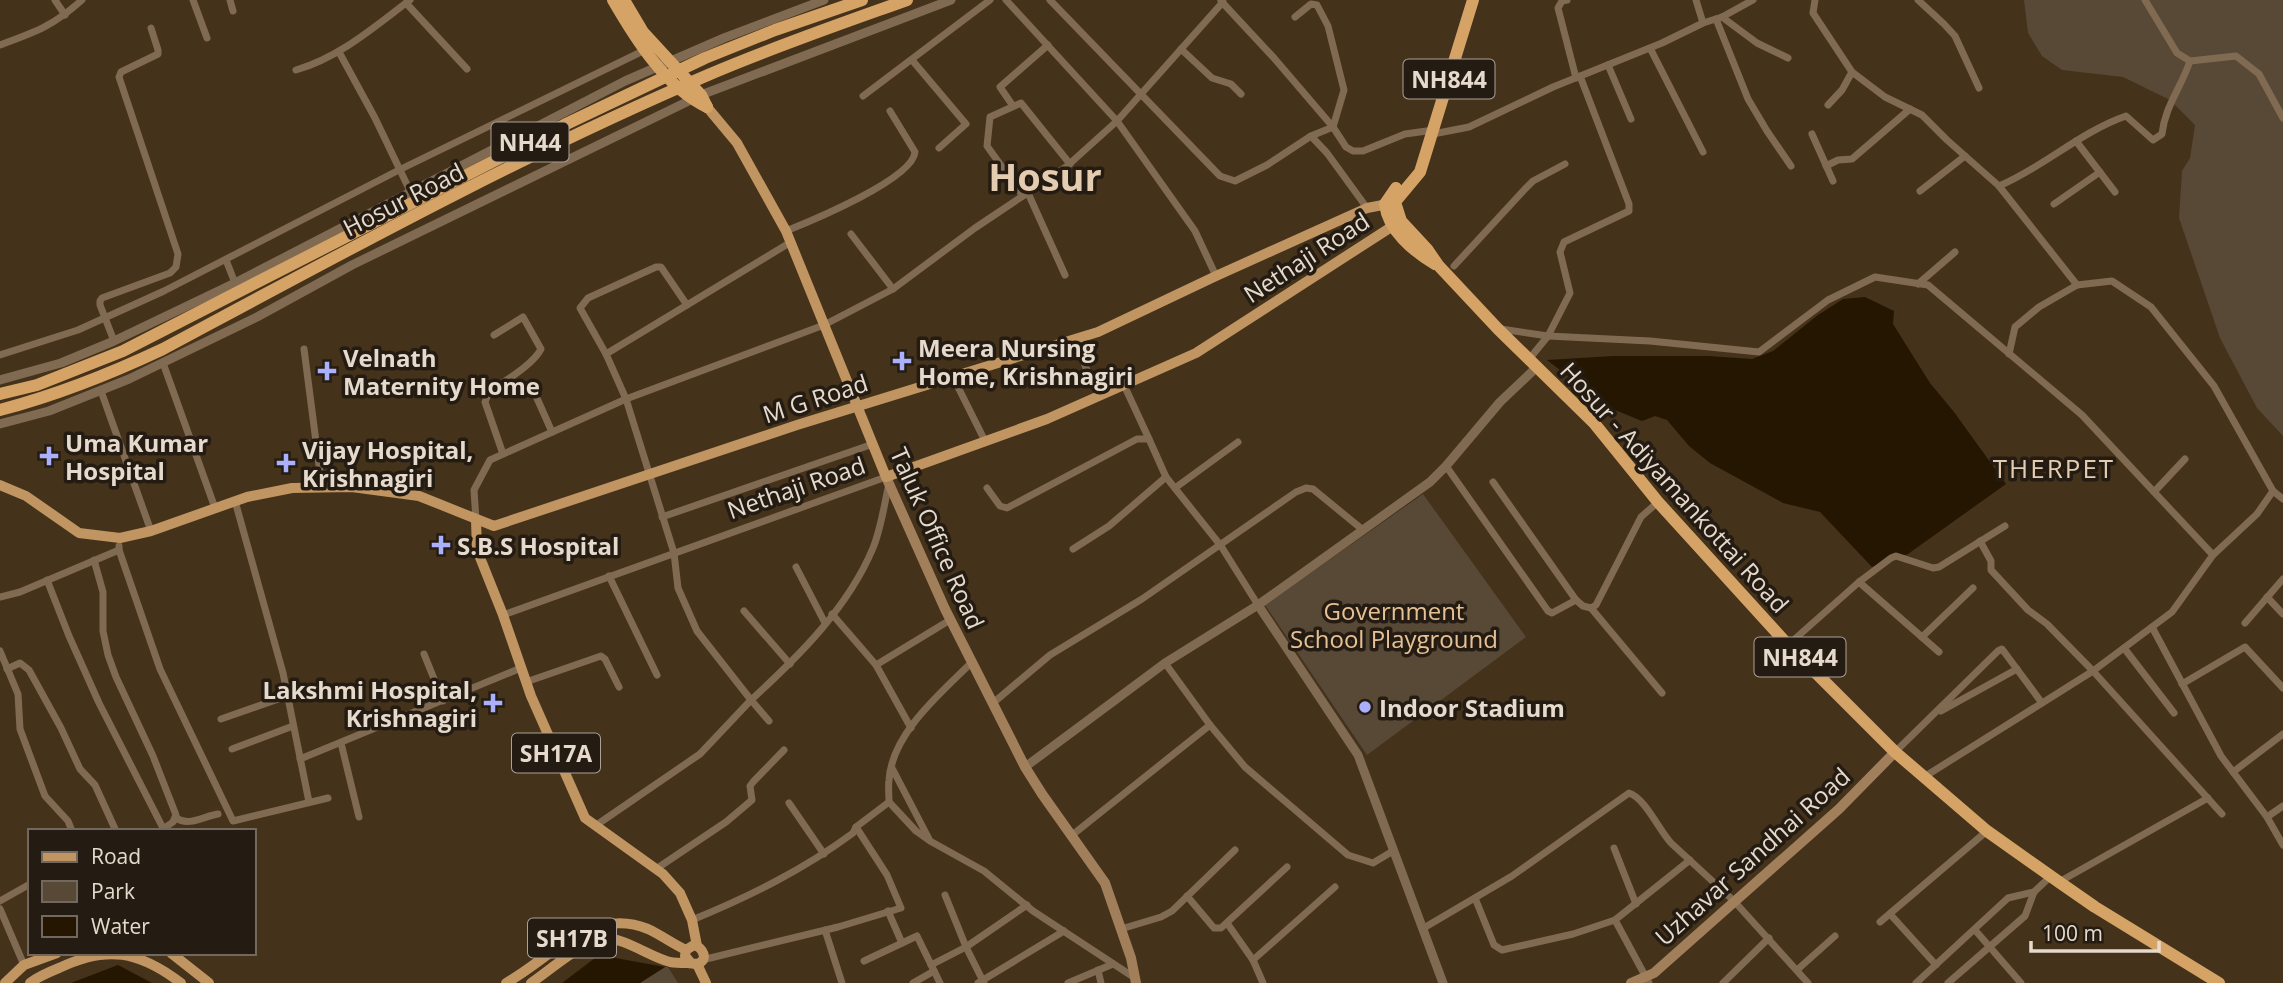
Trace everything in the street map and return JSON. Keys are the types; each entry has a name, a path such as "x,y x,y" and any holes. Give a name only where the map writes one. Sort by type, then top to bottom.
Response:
{"highway":[{"path":"614,0 645,50 664,64 700,101"},
{"path":"624,0 664,64"},
{"name":"Hosur Road","path":"0,394 37,385 123,351 533,140 705,58 862,0"},
{"name":"Hosur Road","path":"0,410 99,378 163,349 395,225 619,115 710,74 907,0"},
{"name":"NH844","path":"1397,224 1390,203 1420,172 1473,0"},
{"name":"Hosur - Adiyamankottai Road","path":"1397,224 1420,255 1438,265 1594,423 1658,502 1788,645 1895,752 1987,831 2107,915 2219,983"}],"main road":[{"name":"Taluk Office Road","path":"700,101 737,143 789,236 888,480 950,620 1025,767 1105,883 1131,958 1135,981"},
{"name":"M G Road","path":"476,520 494,526 858,406 1098,332 1367,208 1390,203"},
{"name":"Nethaji Road","path":"888,480 1047,419 1196,353 1397,224"},
{"path":"0,485 26,496 79,533 119,544 247,497 292,488 352,487 419,496 476,520"},
{"name":"SH17A","path":"476,520 477,550 526,682 585,818 656,869 680,893 692,920 685,956 697,962 706,983"},
{"name":"Uzhavar Sandhai Road","path":"1631,983 1647,980 1839,809 1895,752"},
{"name":"SH17B","path":"506,983 594,926 611,923 648,929 686,947"},
{"name":"SH17B","path":"531,983 591,942 604,938 671,962 697,962"},
{"name":"SH17A","path":"686,947 703,951 697,962"},
{"path":"5,983 24,965 52,955"},
{"path":"30,983 93,955"},
{"path":"122,955 143,959 181,983"},
{"path":"174,955 209,983"}],"street":[{"path":"55,0 65,15"},
{"path":"1,43 38,32 65,15 82,0"},
{"path":"193,0 207,38"},
{"path":"230,0 233,11"},
{"path":"0,380 61,363 114,341 235,283 625,81 724,38 824,0"},
{"path":"0,424 49,411 101,391 257,317 363,260 700,101 951,0"},
{"path":"863,96 990,0"},
{"path":"1006,0 1117,121 1195,231 1216,276"},
{"path":"1050,0 1220,176 1235,181 1267,165 1311,135 1333,127"},
{"path":"1025,767 1165,663 1258,605 1430,482 1534,362 1570,293 1560,252 1564,242 1629,211 1620,180 1578,77 1558,8 1562,1 1567,0"},
{"path":"1696,0 1703,23"},
{"path":"476,520 474,490 490,460 626,399 824,325 893,289 975,228 1070,164 1117,121 1222,1 1333,127 1346,147 1353,151 1363,151 1405,134 1469,127 1578,77 1719,18 1753,0"},
{"path":"1815,0 1813,13 1852,72 1885,97 1923,115 1999,186 2077,285"},
{"path":"1917,0 1955,36 1979,88"},
{"path":"2145,0 2177,53 2190,61 2236,56 2259,75 2283,118"},
{"path":"296,70 339,52 408,2 467,69"},
{"path":"1295,17 1314,3 1328,26 1344,90 1333,127"},
{"path":"1719,18 1757,44 1788,58"},
{"path":"1719,18 1748,99 1791,166"},
{"path":"114,341 100,305 102,298 170,273 178,261 178,254 119,77 121,72 158,54 151,28"},
{"path":"1013,106 1000,87 1048,45"},
{"path":"1650,48 1703,152"},
{"path":"0,355 53,339 106,318 645,50"},
{"path":"1181,50 1212,78 1231,84 1241,94"},
{"path":"339,52 411,193"},
{"path":"912,60 966,124 939,148"},
{"path":"1999,186 2014,180 2092,130 2126,116 2153,141 2162,134 2164,116 2190,61"},
{"path":"1608,65 1631,119"},
{"path":"1828,106 1842,90 1852,72"},
{"path":"1065,275 1025,195 987,146 990,117 1021,103 1070,164"},
{"path":"1826,166 1838,160 1852,159 1910,109"},
{"path":"606,354 687,305 789,236 881,185 912,161 915,152 890,111"},
{"path":"1812,134 1833,181"},
{"path":"1311,135 1367,208"},
{"path":"2076,141 2115,192"},
{"path":"1920,191 1965,156"},
{"path":"1454,266 1533,181 1565,164"},
{"path":"2054,204 2100,172"},
{"path":"851,234 893,289"},
{"path":"1918,284 1955,252"},
{"path":"226,260 235,283"},
{"path":"687,305 661,267 656,267 588,298 580,307 606,354 626,399 674,553 678,588 697,631 769,721"},
{"path":"1498,328 1548,336 1650,341 1759,352 1828,300 1875,276 1928,285 2082,415 2213,555"},
{"path":"2009,354 2015,327 2039,306 2077,285 2112,281 2151,307 2214,386 2273,491 2283,499"},
{"path":"494,335 523,317 541,349 485,398 503,454"},
{"path":"1074,339 1089,375"},
{"path":"304,349 322,488"},
{"path":"163,363 215,508"},
{"path":"953,377 985,441"},
{"path":"1124,385 1166,477 1221,546 1357,755 1443,983"},
{"path":"532,387 552,432"},
{"path":"101,391 151,531"},
{"path":"988,488 1000,506 1007,508 1138,439 1149,439"},
{"path":"1175,488 1238,442"},
{"path":"662,517 873,444"},
{"path":"2154,492 2185,458"},
{"path":"1446,466 1548,611 1556,612 1576,600"},
{"path":"1073,550 1109,526 1166,477"},
{"path":"595,826 700,754 790,664 825,623 851,592 874,547 888,480"},
{"name":"Nethaji Road","path":"503,615 888,480"},
{"path":"1493,482 1576,600 1591,608 1662,693"},
{"path":"992,703 1050,655 1142,599 1296,492 1306,488 1313,489 1363,530"},
{"path":"1923,777 2092,671 2172,612 2213,555 2257,514 2273,491"},
{"path":"235,501 278,655 309,802"},
{"path":"1591,608 1596,606 1642,517 1658,502"},
{"path":"1788,645 1859,582 1891,558 1896,556 1933,568 1938,567 2006,526"},
{"path":"1980,541 1991,561 1991,570 2028,610 2047,624 2092,671 2222,814"},
{"path":"0,597 6,597 94,560 119,544 160,669 233,821 328,797"},
{"path":"94,560 103,592 103,631 108,655 153,756 176,818 190,822 218,814"},
{"path":"796,567 825,623"},
{"path":"609,576 657,675"},
{"path":"2245,623 2283,579"},
{"path":"47,580 99,703 162,829"},
{"path":"1859,582 1939,652"},
{"path":"1922,637 1973,588"},
{"path":"2267,597 2283,614"},
{"path":"744,611 790,664"},
{"path":"832,614 876,665 911,728"},
{"path":"876,665 950,620"},
{"path":"2152,627 2221,757 2267,817 2283,845"},
{"path":"2182,684 2245,647 2283,688"},
{"path":"2124,648 2174,713"},
{"path":"1895,752 2002,649 2042,703"},
{"path":"0,652 18,694 18,719 22,737 45,796 68,821 71,829"},
{"path":"424,654 443,701"},
{"path":"526,682 601,656 619,688"},
{"path":"972,662 921,712 898,749 889,778 889,802 916,831 984,872 1135,981"},
{"path":"7,668 20,663 29,670 80,769 95,785 115,829"},
{"path":"1165,663 1210,725 1245,766 1348,855 1373,863 1393,851"},
{"path":"300,759 521,668"},
{"path":"1931,716 2017,669"},
{"path":"221,719 287,696"},
{"path":"1071,835 1210,725"},
{"path":"232,749 293,726"},
{"path":"2233,772 2283,734"},
{"path":"341,743 359,817"},
{"path":"656,869 752,800 750,786 784,751"},
{"path":"892,768 930,841"},
{"path":"1422,929 1556,846 1629,793 1640,800 1662,834 1734,901 1805,982"},
{"path":"1916,983 2008,898 2034,892 2208,798"},
{"path":"692,920 738,901 805,867 853,833 856,827 889,802"},
{"path":"789,803 824,854"},
{"path":"2267,817 2283,806"},
{"path":"164,829 176,818"},
{"path":"697,962 901,908 887,875 856,827"},
{"path":"1880,922 1987,831"},
{"path":"1614,848 1636,904"},
{"path":"1121,929 1172,911 1236,850"},
{"path":"1475,898 1494,945 1502,950 1573,934 1615,920 1690,860"},
{"path":"1187,896 1214,928 1221,928 1287,867"},
{"path":"0,901 28,885"},
{"path":"1253,960 1335,887"},
{"path":"1948,983 2025,916 2034,892"},
{"path":"944,895 982,982 1064,931"},
{"path":"913,983 1027,905"},
{"path":"1,910 24,965"},
{"path":"888,912 902,943"},
{"path":"1890,914 1936,965"},
{"path":"1615,920 1647,980"},
{"path":"1227,923 1253,960 1263,983"},
{"path":"825,930 842,983"},
{"path":"1975,930 2021,983"},
{"path":"864,961 917,936 940,983"},
{"path":"1797,970 1835,936"},
{"path":"1723,983 1769,938"},
{"path":"1068,983 1113,964"},
{"path":"1098,970 1101,983"}],"green space":[{"path":"2024,0 2283,0 2283,436 2257,408 2220,338 2179,218 2182,171 2190,158 2195,125 2170,100 2123,77 2062,70 2042,56 2028,33"},
{"name":"Government School Playground","path":"1423,494 1526,637 1367,755 1265,605"},
{"path":"668,967 678,983 640,983"}],"water":[{"path":"1865,297 1894,311 1893,324 1930,383 2006,484 1908,554 1872,567 1820,512 1783,503 1710,463 1689,446 1667,420 1655,416 1642,421 1610,408 1547,360 1613,356 1752,359 1773,351 1843,299"},
{"path":"599,955 665,967 640,983 562,983"},
{"path":"118,965 152,983 71,983"}],"place":[{"name":"Meera Nursing Home, Krishnagiri","path":"902,361"},
{"name":"Velnath Maternity Home","path":"327,371"},
{"name":"Uma Kumar Hospital","path":"49,456"},
{"name":"Vijay Hospital, Krishnagiri","path":"286,463"},
{"name":"S.B.S Hospital","path":"441,545"},
{"name":"Lakshmi Hospital, Krishnagiri","path":"493,703"},
{"name":"Indoor Stadium","path":"1365,707"}],"district":[{"name":"Hosur","path":"1045,176"},
{"name":"THERPET","path":"2054,468"}]}
